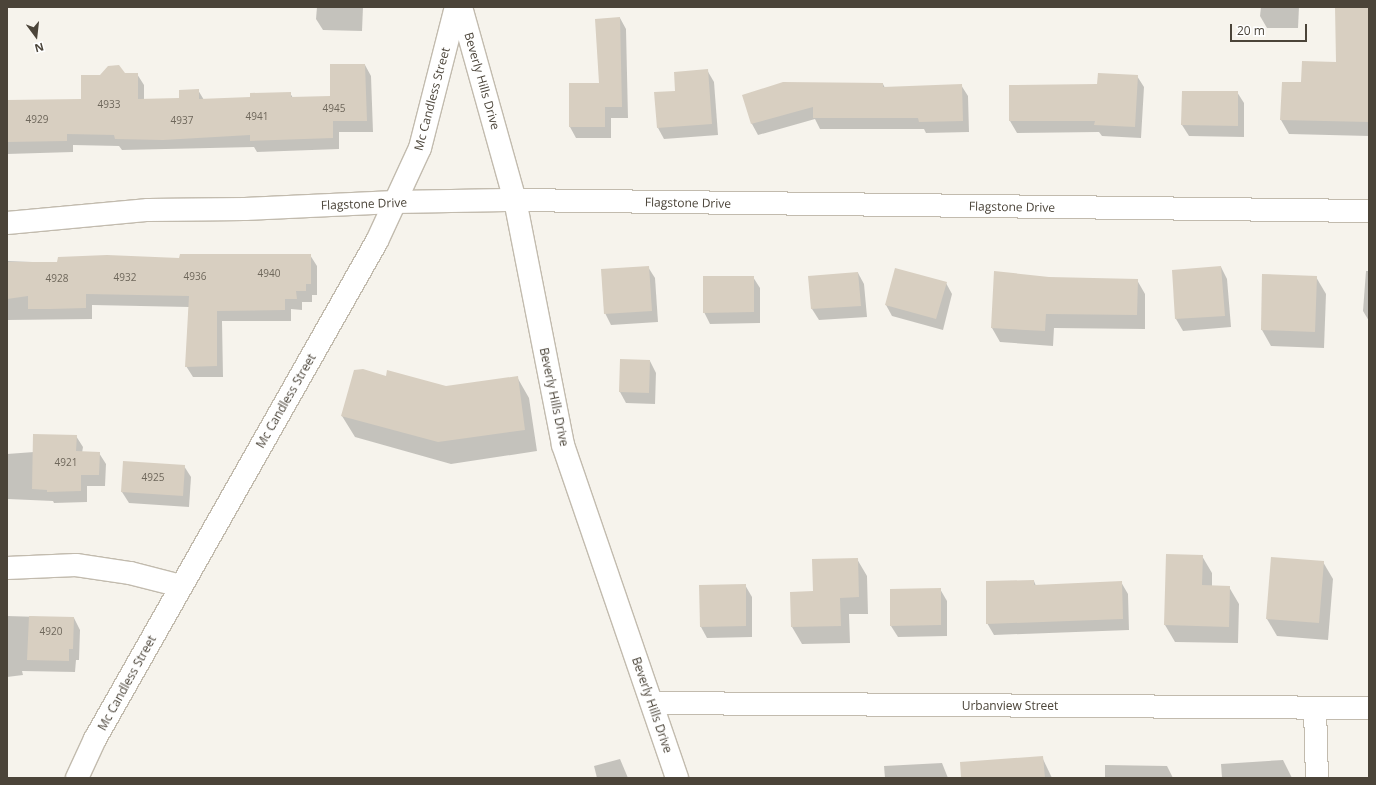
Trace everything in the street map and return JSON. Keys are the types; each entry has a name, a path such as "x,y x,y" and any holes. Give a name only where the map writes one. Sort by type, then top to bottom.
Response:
{"street":[{"name":"Mc Candless Street","path":"77,778 95,739 377,240 420,148 456,7"},
{"name":"Beverly Hills Drive","path":"461,7 515,200 563,445 677,778"},
{"name":"Flagstone Drive","path":"7,223 148,210 245,209 395,202 515,200 1369,211"},
{"path":"7,568 76,565 130,573 181,586"},
{"name":"Urbanview Street","path":"652,703 1369,708"},
{"path":"1315,708 1316,778"}],"building":[{"path":"1335,7 1369,7 1369,122 1280,120 1282,82 1301,82 1302,61 1336,62"},
{"path":"620,17 622,107 605,107 605,127 569,127 569,83 599,83 595,19"},
{"path":"330,64 365,64 367,121 333,121 333,138 250,141 250,135 163,140 115,139 114,135 67,134 67,141 7,142 7,100 81,99 81,75 100,75 108,66 119,65 125,73 138,73 138,99 179,98 179,90 199,89 199,99 250,97 250,93 291,92 291,97 330,96"},
{"path":"708,69 712,124 657,128 654,92 675,91 674,72"},
{"path":"1098,73 1138,75 1135,127 1094,125 1095,121 1009,121 1009,85 1097,84"},
{"path":"783,82 883,83 883,87 962,84 963,121 919,122 918,118 813,118 813,107 751,124 742,95"},
{"path":"1182,91 1238,91 1238,126 1181,125"},
{"path":"180,254 311,254 311,284 306,284 306,291 296,291 297,299 285,299 285,310 217,311 217,366 185,367 189,296 86,294 86,308 50,309 28,309 28,296 7,299 7,262 57,262 58,257 107,255 179,258"},
{"path":"649,266 652,311 604,314 601,269"},
{"path":"1221,266 1225,316 1175,319 1172,270"},
{"path":"895,268 947,282 936,319 885,305"},
{"path":"994,271 1049,277 1138,279 1137,315 1046,314 1045,331 991,328"},
{"path":"858,272 861,306 811,309 808,276"},
{"path":"1262,274 1317,276 1315,332 1261,330"},
{"path":"703,276 754,276 754,312 703,313"},
{"path":"620,359 650,360 649,393 619,392"},
{"path":"363,369 386,376 387,370 446,386 518,376 525,430 438,442 341,416 354,370"},
{"path":"33,434 77,435 76,451 100,452 99,475 81,475 81,491 47,492 47,490 32,489"},
{"path":"123,461 185,465 183,496 121,492"},
{"path":"1166,554 1203,555 1202,585 1230,586 1229,627 1164,625"},
{"path":"1271,557 1324,561 1319,623 1266,619"},
{"path":"858,558 859,597 840,598 841,626 791,627 790,592 813,591 812,559"},
{"path":"1034,580 1034,585 1122,581 1123,619 986,624 986,581"},
{"path":"746,584 746,626 700,627 699,585"},
{"path":"941,588 941,625 890,626 890,589"},
{"path":"29,616 74,617 73,649 69,649 69,661 27,660"},
{"path":"1043,756 1045,778 961,778 960,762"}]}
